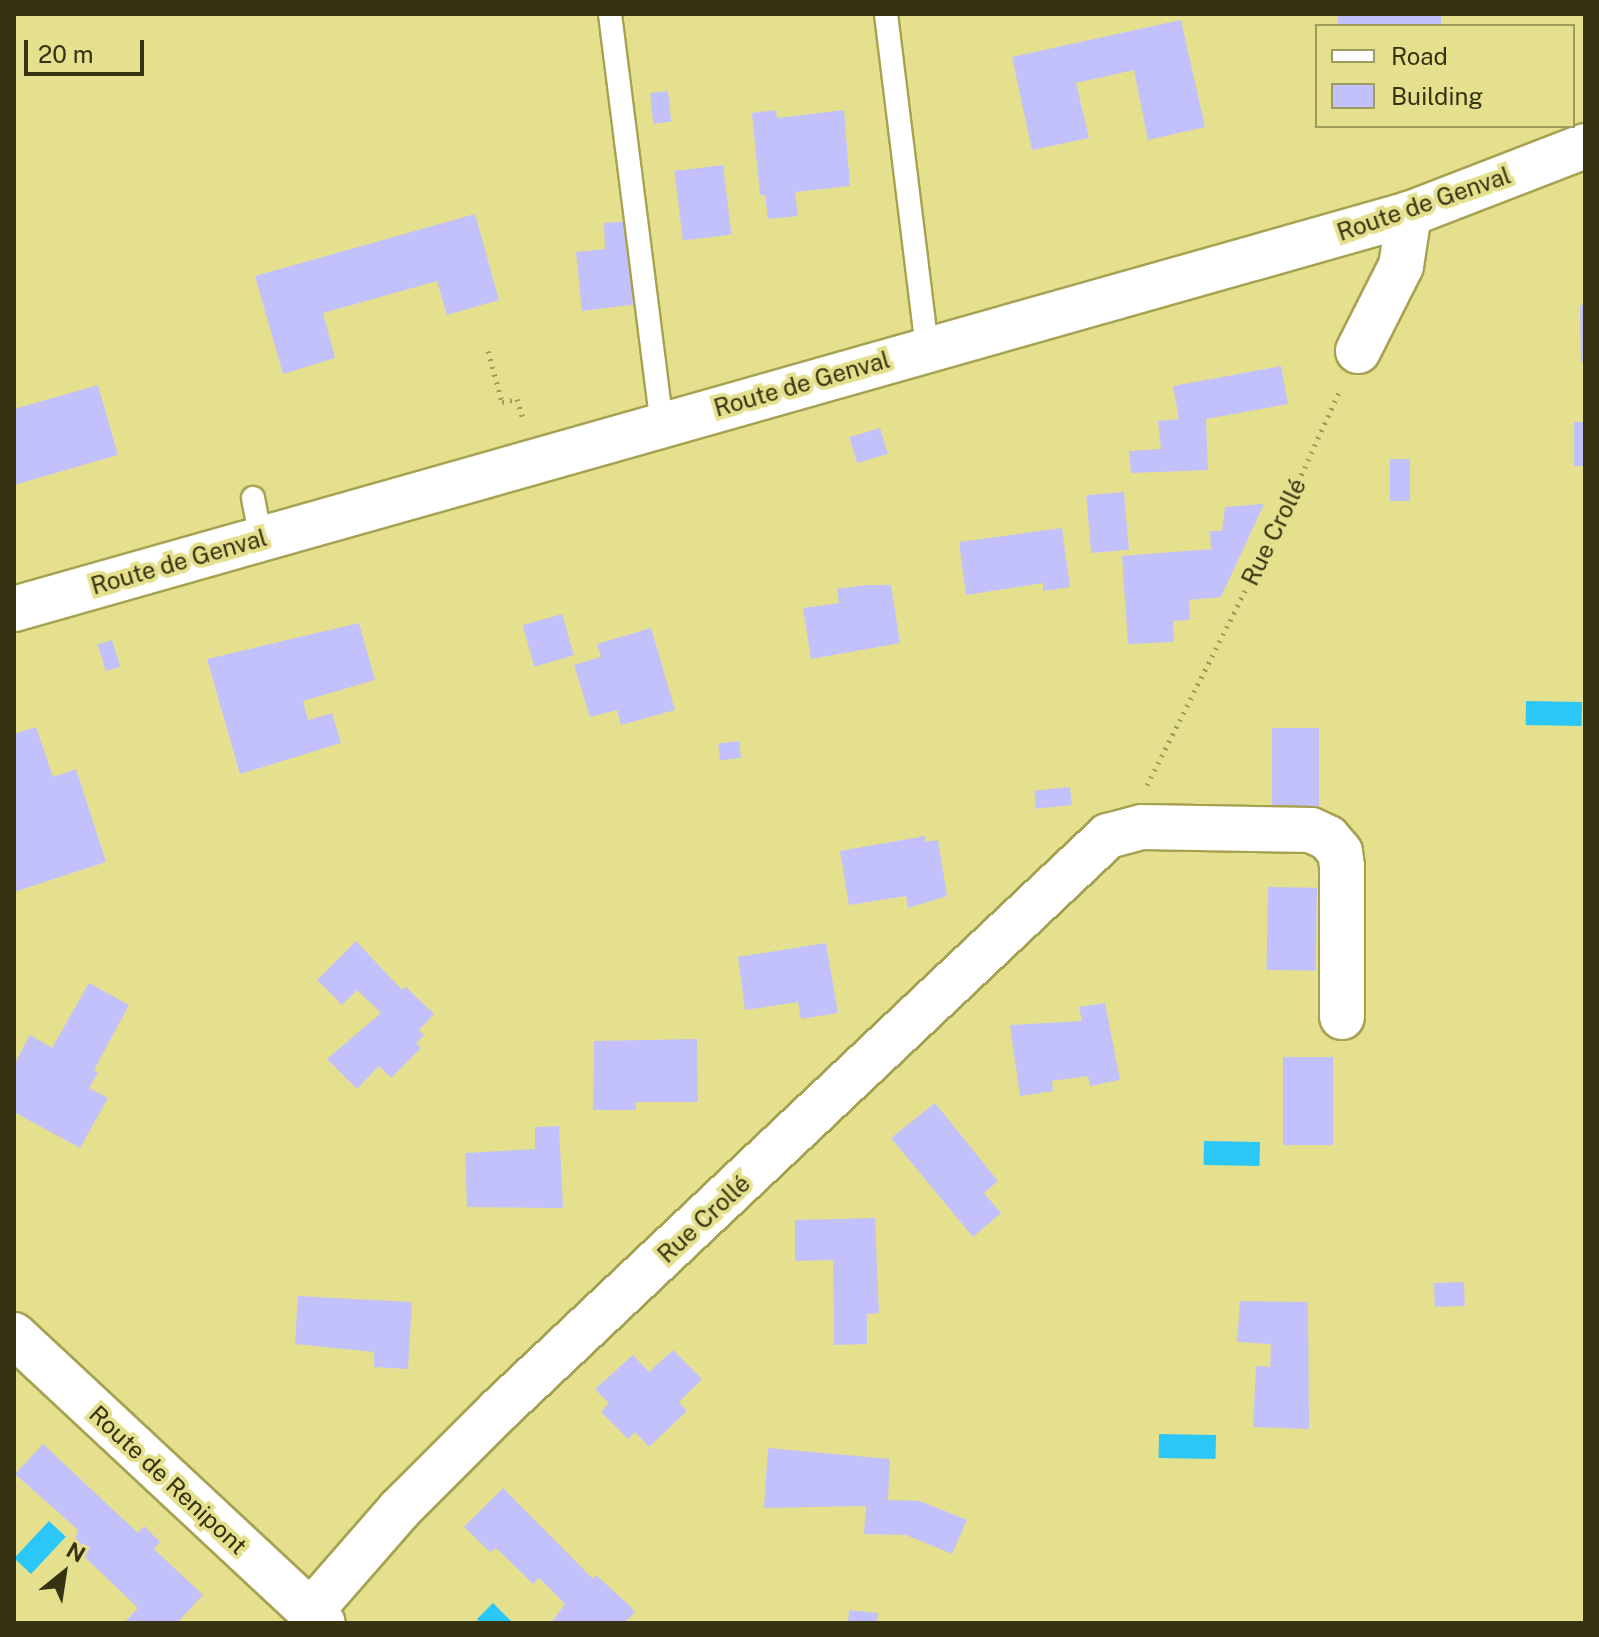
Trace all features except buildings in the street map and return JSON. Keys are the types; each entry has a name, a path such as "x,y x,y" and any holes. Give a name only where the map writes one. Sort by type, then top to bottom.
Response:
{"street":[{"name":"Route de Genval","path":"14,609 257,518 535,461 1409,214 1585,146"},
{"path":"1358,351 1401,266 1409,214"},
{"path":"1108,836 1142,827 1311,830 1328,838 1340,852 1342,867 1342,1017"},
{"name":"Rue Crollé","path":"317,1617 400,1509 499,1410 1108,836"},
{"name":"Route de Renipont","path":"14,1335 317,1617"}],"lane":[{"path":"610,14 662,425"},
{"path":"886,14 927,348"}],"path":[{"path":"488,351 502,402 517,399 535,461"},
{"name":"Rue Crollé","path":"1108,836 1137,804 1278,526 1358,351"}],"water":[{"path":"1526,701 1582,702 1582,726 1526,725"},
{"path":"1204,1141 1260,1142 1260,1166 1204,1165"},
{"path":"1159,1434 1216,1435 1216,1459 1159,1458"},
{"path":"49,1521 66,1537 31,1574 14,1558"},
{"path":"493,1603 513,1623 481,1623 477,1619"}]}
